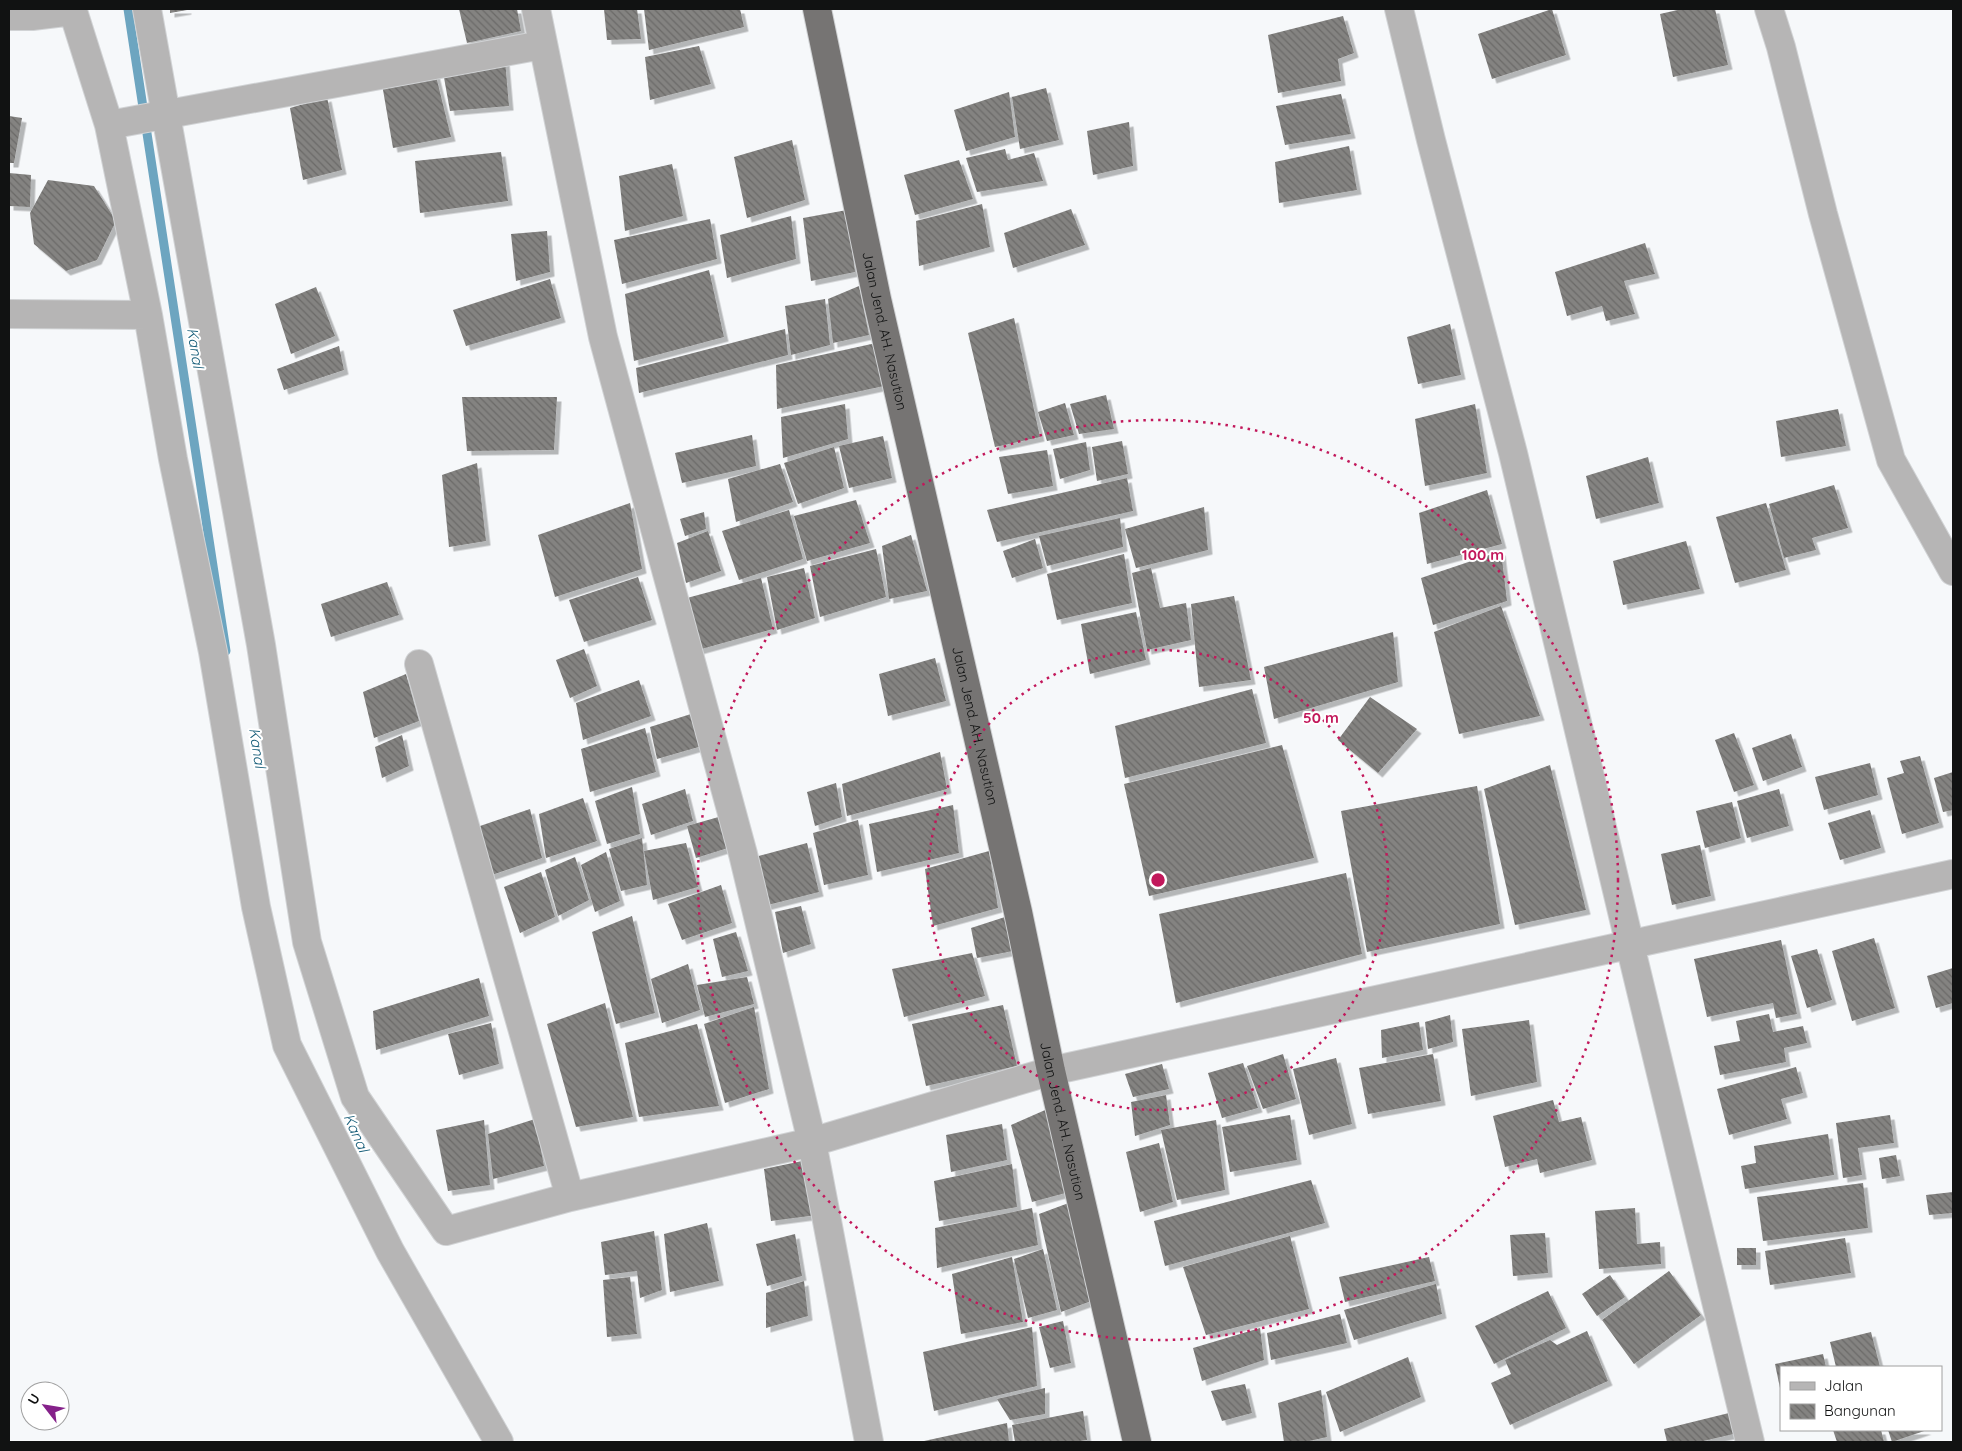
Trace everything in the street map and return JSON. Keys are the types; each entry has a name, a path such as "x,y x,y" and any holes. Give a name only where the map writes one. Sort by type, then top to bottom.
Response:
{"highway":[{"name":"Jalan Jend. AH. Nasution","path":"817,9 877,299 1018,912 1051,1071 1137,1442"}],"street":[{"path":"147,9 160,116 261,645 308,942 355,1097 446,1231 570,1197 812,1142 1051,1071 1953,874"},
{"path":"536,9 603,337 741,845 812,1142 869,1442"},
{"path":"1399,9 1433,150 1513,453 1750,1442"},
{"path":"1769,9 1781,47 1823,214 1891,460 1953,572"},
{"path":"9,16 32,16 73,10 118,123 173,459 213,652 256,907 287,1044 390,1251 499,1442"},
{"path":"118,123 542,45"},
{"path":"9,314 148,315"},
{"path":"419,664 570,1197"}],"building":[{"path":"170,9 187,9 187,10 170,13"},
{"path":"459,9 517,9 521,31 467,43"},
{"path":"604,9 637,9 641,39 607,40"},
{"path":"644,9 740,9 744,27 649,50"},
{"path":"1552,9 1566,55 1492,79 1478,34"},
{"path":"1682,9 1715,9 1728,65 1673,77 1660,14"},
{"path":"1343,16 1354,53 1338,59 1341,81 1278,93 1268,35"},
{"path":"699,46 711,84 650,100 645,57"},
{"path":"505,60 509,106 450,111 443,72"},
{"path":"435,72 451,137 393,148 382,84"},
{"path":"1046,88 1059,140 1020,149 1012,97"},
{"path":"1009,92 1015,137 966,151 954,110"},
{"path":"1341,94 1351,134 1285,145 1276,106"},
{"path":"327,97 342,170 303,180 290,108"},
{"path":"9,116 22,118 14,163 9,163"},
{"path":"1129,122 1133,166 1093,175 1087,131"},
{"path":"792,140 805,200 747,218 734,157"},
{"path":"1349,146 1357,190 1279,203 1275,162"},
{"path":"1005,149 1008,160 1034,153 1043,181 977,192 966,158"},
{"path":"501,152 508,201 420,213 415,161"},
{"path":"959,160 973,199 915,215 904,175"},
{"path":"672,164 683,216 625,231 619,176"},
{"path":"9,173 31,175 30,207 9,206"},
{"path":"48,180 94,186 116,221 97,260 66,271 34,244 30,213"},
{"path":"982,204 990,247 919,266 916,221"},
{"path":"1071,209 1085,245 1013,268 1004,233"},
{"path":"847,210 855,272 811,281 803,218"},
{"path":"791,216 796,259 727,278 720,235"},
{"path":"710,219 717,259 622,284 614,240"},
{"path":"547,231 550,272 516,281 511,234"},
{"path":"1645,243 1655,274 1624,281 1635,314 1606,321 1602,306 1567,316 1555,272"},
{"path":"709,270 724,337 634,361 625,294"},
{"path":"550,279 561,318 466,346 453,310"},
{"path":"859,286 869,335 833,343 828,299"},
{"path":"316,287 335,336 291,354 275,304"},
{"path":"825,299 830,345 791,355 785,306"},
{"path":"1014,318 1040,437 995,447 968,333"},
{"path":"1450,324 1461,375 1418,384 1407,337"},
{"path":"785,329 788,355 639,393 636,368"},
{"path":"876,343 884,386 777,409 776,365"},
{"path":"339,346 344,370 284,390 277,369"},
{"path":"1106,395 1114,429 1079,434 1070,404"},
{"path":"462,397 557,397 554,450 467,451"},
{"path":"1065,403 1074,435 1047,441 1038,412"},
{"path":"845,404 848,439 783,458 781,417"},
{"path":"1475,404 1487,473 1425,486 1415,419"},
{"path":"1838,409 1846,446 1781,457 1776,421"},
{"path":"752,435 756,466 682,483 675,453"},
{"path":"883,436 892,478 849,488 839,446"},
{"path":"1122,441 1128,474 1097,481 1092,447"},
{"path":"1086,442 1090,470 1060,479 1053,449"},
{"path":"834,447 844,488 798,504 784,463"},
{"path":"1047,450 1053,486 1008,494 999,457"},
{"path":"1648,457 1659,503 1596,519 1586,476"},
{"path":"477,463 486,541 449,547 442,475"},
{"path":"780,464 793,502 736,522 728,479"},
{"path":"1127,478 1133,511 997,542 987,510"},
{"path":"1834,485 1848,528 1812,538 1816,550 1784,558 1769,504"},
{"path":"1487,490 1502,544 1427,564 1419,513"},
{"path":"856,500 870,543 807,561 794,516"},
{"path":"630,503 642,569 555,597 538,535"},
{"path":"1766,503 1786,570 1735,583 1716,517"},
{"path":"1204,507 1208,550 1136,568 1125,529"},
{"path":"789,510 803,559 739,580 722,531"},
{"path":"704,512 706,529 685,536 680,519"},
{"path":"1120,518 1123,547 1047,566 1039,536"},
{"path":"708,531 721,571 686,583 677,543"},
{"path":"911,535 927,591 889,599 882,546"},
{"path":"1035,539 1043,568 1012,578 1003,551"},
{"path":"1686,541 1700,589 1623,605 1613,561"},
{"path":"876,549 886,597 820,617 810,566"},
{"path":"1501,551 1507,601 1433,625 1421,578"},
{"path":"1124,554 1132,603 1057,620 1047,574"},
{"path":"804,568 815,618 777,630 767,577"},
{"path":"1151,568 1160,608 1186,603 1191,640 1147,650 1132,573"},
{"path":"638,577 652,620 584,642 569,600"},
{"path":"761,578 773,629 698,650 687,598"},
{"path":"387,582 399,615 331,637 321,604"},
{"path":"1234,596 1251,680 1199,687 1191,604"},
{"path":"1501,606 1540,716 1459,734 1434,632"},
{"path":"1136,612 1146,660 1090,674 1081,624"},
{"path":"1393,632 1398,682 1274,719 1264,667"},
{"path":"584,649 597,686 570,698 556,660"},
{"path":"935,658 946,701 888,716 879,674"},
{"path":"406,674 419,721 374,738 363,692"},
{"path":"639,680 651,716 583,740 576,703"},
{"path":"1252,689 1266,743 1125,778 1115,726"},
{"path":"1370,697 1417,729 1378,773 1338,740"},
{"path":"694,713 702,746 657,759 650,727"},
{"path":"645,728 656,772 590,792 581,749"},
{"path":"1734,733 1754,785 1734,792 1715,740"},
{"path":"1791,734 1802,767 1763,781 1752,748"},
{"path":"402,735 409,766 382,778 375,747"},
{"path":"1282,745 1314,858 1149,896 1124,784"},
{"path":"940,752 947,789 847,816 842,784"},
{"path":"1920,756 1939,823 1902,834 1887,778 1904,773 1900,761"},
{"path":"1870,763 1878,795 1824,810 1815,777"},
{"path":"1550,765 1586,910 1515,925 1484,789"},
{"path":"1953,772 1953,810 1943,812 1934,778"},
{"path":"836,783 842,817 815,826 807,792"},
{"path":"1477,786 1500,924 1367,952 1341,811"},
{"path":"632,787 640,834 607,844 595,801"},
{"path":"685,789 693,821 651,835 642,804"},
{"path":"1779,789 1789,826 1747,838 1737,801"},
{"path":"583,798 597,841 546,858 539,814"},
{"path":"1732,802 1741,838 1705,848 1696,811"},
{"path":"953,805 959,853 877,872 869,824"},
{"path":"530,809 542,858 486,877 480,826"},
{"path":"1870,810 1881,848 1840,860 1828,823"},
{"path":"722,816 731,847 696,858 687,826"},
{"path":"858,820 868,875 824,885 813,833"},
{"path":"642,838 647,885 621,891 609,849"},
{"path":"686,843 698,887 653,900 644,851"},
{"path":"807,843 819,892 764,906 755,857"},
{"path":"1700,845 1711,896 1672,905 1661,854"},
{"path":"989,851 998,908 933,926 925,869"},
{"path":"606,852 620,901 595,912 581,865"},
{"path":"575,857 589,900 558,916 545,870"},
{"path":"541,872 555,917 520,933 504,887"},
{"path":"1346,873 1362,954 1176,1003 1159,914"},
{"path":"721,885 732,923 682,940 668,904"},
{"path":"801,906 811,944 783,953 775,912"},
{"path":"632,916 655,1013 616,1024 592,932"},
{"path":"1005,917 1013,951 977,958 971,928"},
{"path":"736,932 748,971 722,977 713,939"},
{"path":"1874,938 1895,1008 1852,1021 1832,951"},
{"path":"1781,940 1797,1014 1776,1018 1773,1003 1707,1017 1694,959"},
{"path":"1817,949 1832,1000 1807,1008 1791,956"},
{"path":"972,953 985,996 904,1017 892,969"},
{"path":"688,964 700,1010 662,1023 651,979"},
{"path":"1953,968 1953,1003 1936,1008 1927,976"},
{"path":"747,977 754,1004 705,1017 697,985"},
{"path":"479,978 489,1016 376,1050 373,1011"},
{"path":"605,1003 633,1117 576,1127 547,1024"},
{"path":"1003,1005 1017,1066 926,1086 912,1024"},
{"path":"754,1007 769,1089 725,1103 704,1024"},
{"path":"1769,1014 1773,1032 1803,1026 1807,1043 1784,1048 1786,1062 1720,1075 1714,1046 1740,1041 1736,1021"},
{"path":"1450,1015 1453,1042 1428,1049 1425,1022"},
{"path":"1529,1020 1537,1082 1471,1096 1462,1029"},
{"path":"1419,1022 1423,1050 1382,1058 1381,1030"},
{"path":"491,1023 499,1064 459,1075 448,1034"},
{"path":"697,1024 719,1106 639,1117 625,1043"},
{"path":"1283,1054 1296,1099 1263,1109 1247,1066"},
{"path":"1433,1054 1441,1101 1368,1114 1359,1068"},
{"path":"1336,1058 1352,1124 1309,1135 1293,1069"},
{"path":"1243,1063 1258,1108 1222,1118 1208,1073"},
{"path":"1162,1064 1169,1089 1133,1097 1125,1074"},
{"path":"1796,1067 1803,1093 1781,1099 1787,1119 1729,1135 1717,1089"},
{"path":"1166,1095 1170,1125 1135,1136 1131,1102"},
{"path":"1553,1100 1559,1122 1581,1117 1592,1160 1540,1173 1537,1159 1505,1167 1493,1116"},
{"path":"1052,1107 1073,1191 1032,1202 1011,1125"},
{"path":"1290,1115 1297,1160 1230,1172 1222,1127"},
{"path":"1890,1115 1894,1143 1858,1148 1862,1175 1843,1178 1836,1123"},
{"path":"535,1119 544,1166 493,1179 488,1134"},
{"path":"484,1120 490,1185 448,1191 436,1130"},
{"path":"1216,1120 1225,1190 1177,1200 1161,1130"},
{"path":"1002,1124 1007,1160 951,1172 946,1135"},
{"path":"1828,1134 1834,1175 1745,1189 1741,1166 1756,1163 1754,1146"},
{"path":"1159,1143 1173,1202 1140,1212 1126,1152"},
{"path":"1896,1155 1900,1176 1882,1179 1879,1158"},
{"path":"807,1160 817,1215 771,1221 764,1169"},
{"path":"1012,1164 1017,1207 939,1221 934,1181"},
{"path":"1311,1180 1325,1223 1165,1266 1154,1221"},
{"path":"1863,1183 1868,1228 1763,1241 1757,1197"},
{"path":"1953,1192 1953,1213 1929,1215 1926,1195"},
{"path":"1074,1201 1097,1299 1061,1312 1039,1214"},
{"path":"1032,1208 1038,1245 937,1268 935,1228"},
{"path":"1635,1208 1637,1244 1660,1242 1661,1264 1599,1269 1595,1211"},
{"path":"707,1223 719,1281 670,1292 664,1234"},
{"path":"654,1231 662,1290 640,1298 637,1271 605,1275 601,1242"},
{"path":"1545,1233 1548,1273 1513,1276 1510,1235"},
{"path":"795,1234 802,1276 767,1286 756,1244"},
{"path":"1290,1236 1309,1309 1206,1335 1183,1267"},
{"path":"1845,1238 1851,1273 1770,1285 1765,1251"},
{"path":"1737,1248 1756,1248 1756,1265 1737,1265"},
{"path":"1043,1249 1057,1310 1028,1318 1014,1259"},
{"path":"1012,1257 1023,1322 961,1334 952,1274"},
{"path":"1429,1257 1435,1281 1345,1302 1339,1277"},
{"path":"1669,1271 1701,1315 1634,1364 1602,1320"},
{"path":"1610,1275 1625,1297 1597,1316 1582,1294"},
{"path":"630,1277 637,1334 607,1337 603,1280"},
{"path":"804,1281 808,1316 766,1328 766,1293"},
{"path":"1436,1284 1442,1314 1354,1340 1344,1310"},
{"path":"1548,1291 1566,1328 1494,1364 1475,1326"},
{"path":"1340,1314 1347,1343 1271,1360 1267,1333"},
{"path":"1063,1321 1071,1363 1050,1368 1039,1327"},
{"path":"1032,1327 1037,1386 934,1411 923,1352"},
{"path":"1260,1328 1264,1360 1202,1381 1193,1348"},
{"path":"1587,1331 1608,1381 1510,1425 1491,1383 1511,1374 1505,1360 1550,1340 1557,1345"},
{"path":"1871,1332 1880,1366 1836,1366 1830,1342"},
{"path":"1823,1354 1826,1366 1780,1366 1780,1388 1775,1364"},
{"path":"1408,1357 1421,1397 1340,1432 1326,1392"},
{"path":"1245,1384 1252,1413 1222,1421 1211,1391"},
{"path":"1045,1388 1045,1414 1010,1420 997,1399"},
{"path":"1321,1390 1327,1437 1305,1442 1284,1442 1278,1403"},
{"path":"1083,1411 1087,1440 1072,1442 1015,1442 1012,1425"},
{"path":"1733,1412 1738,1433 1699,1442 1667,1442 1664,1429"},
{"path":"1007,1423 1009,1442 924,1442 924,1441"},
{"path":"1833,1431 1881,1431 1884,1442 1837,1442"},
{"path":"1888,1431 1924,1431 1892,1442"}],"waterway":[{"name":"Kanal","path":"128,9 226,651"}]}
